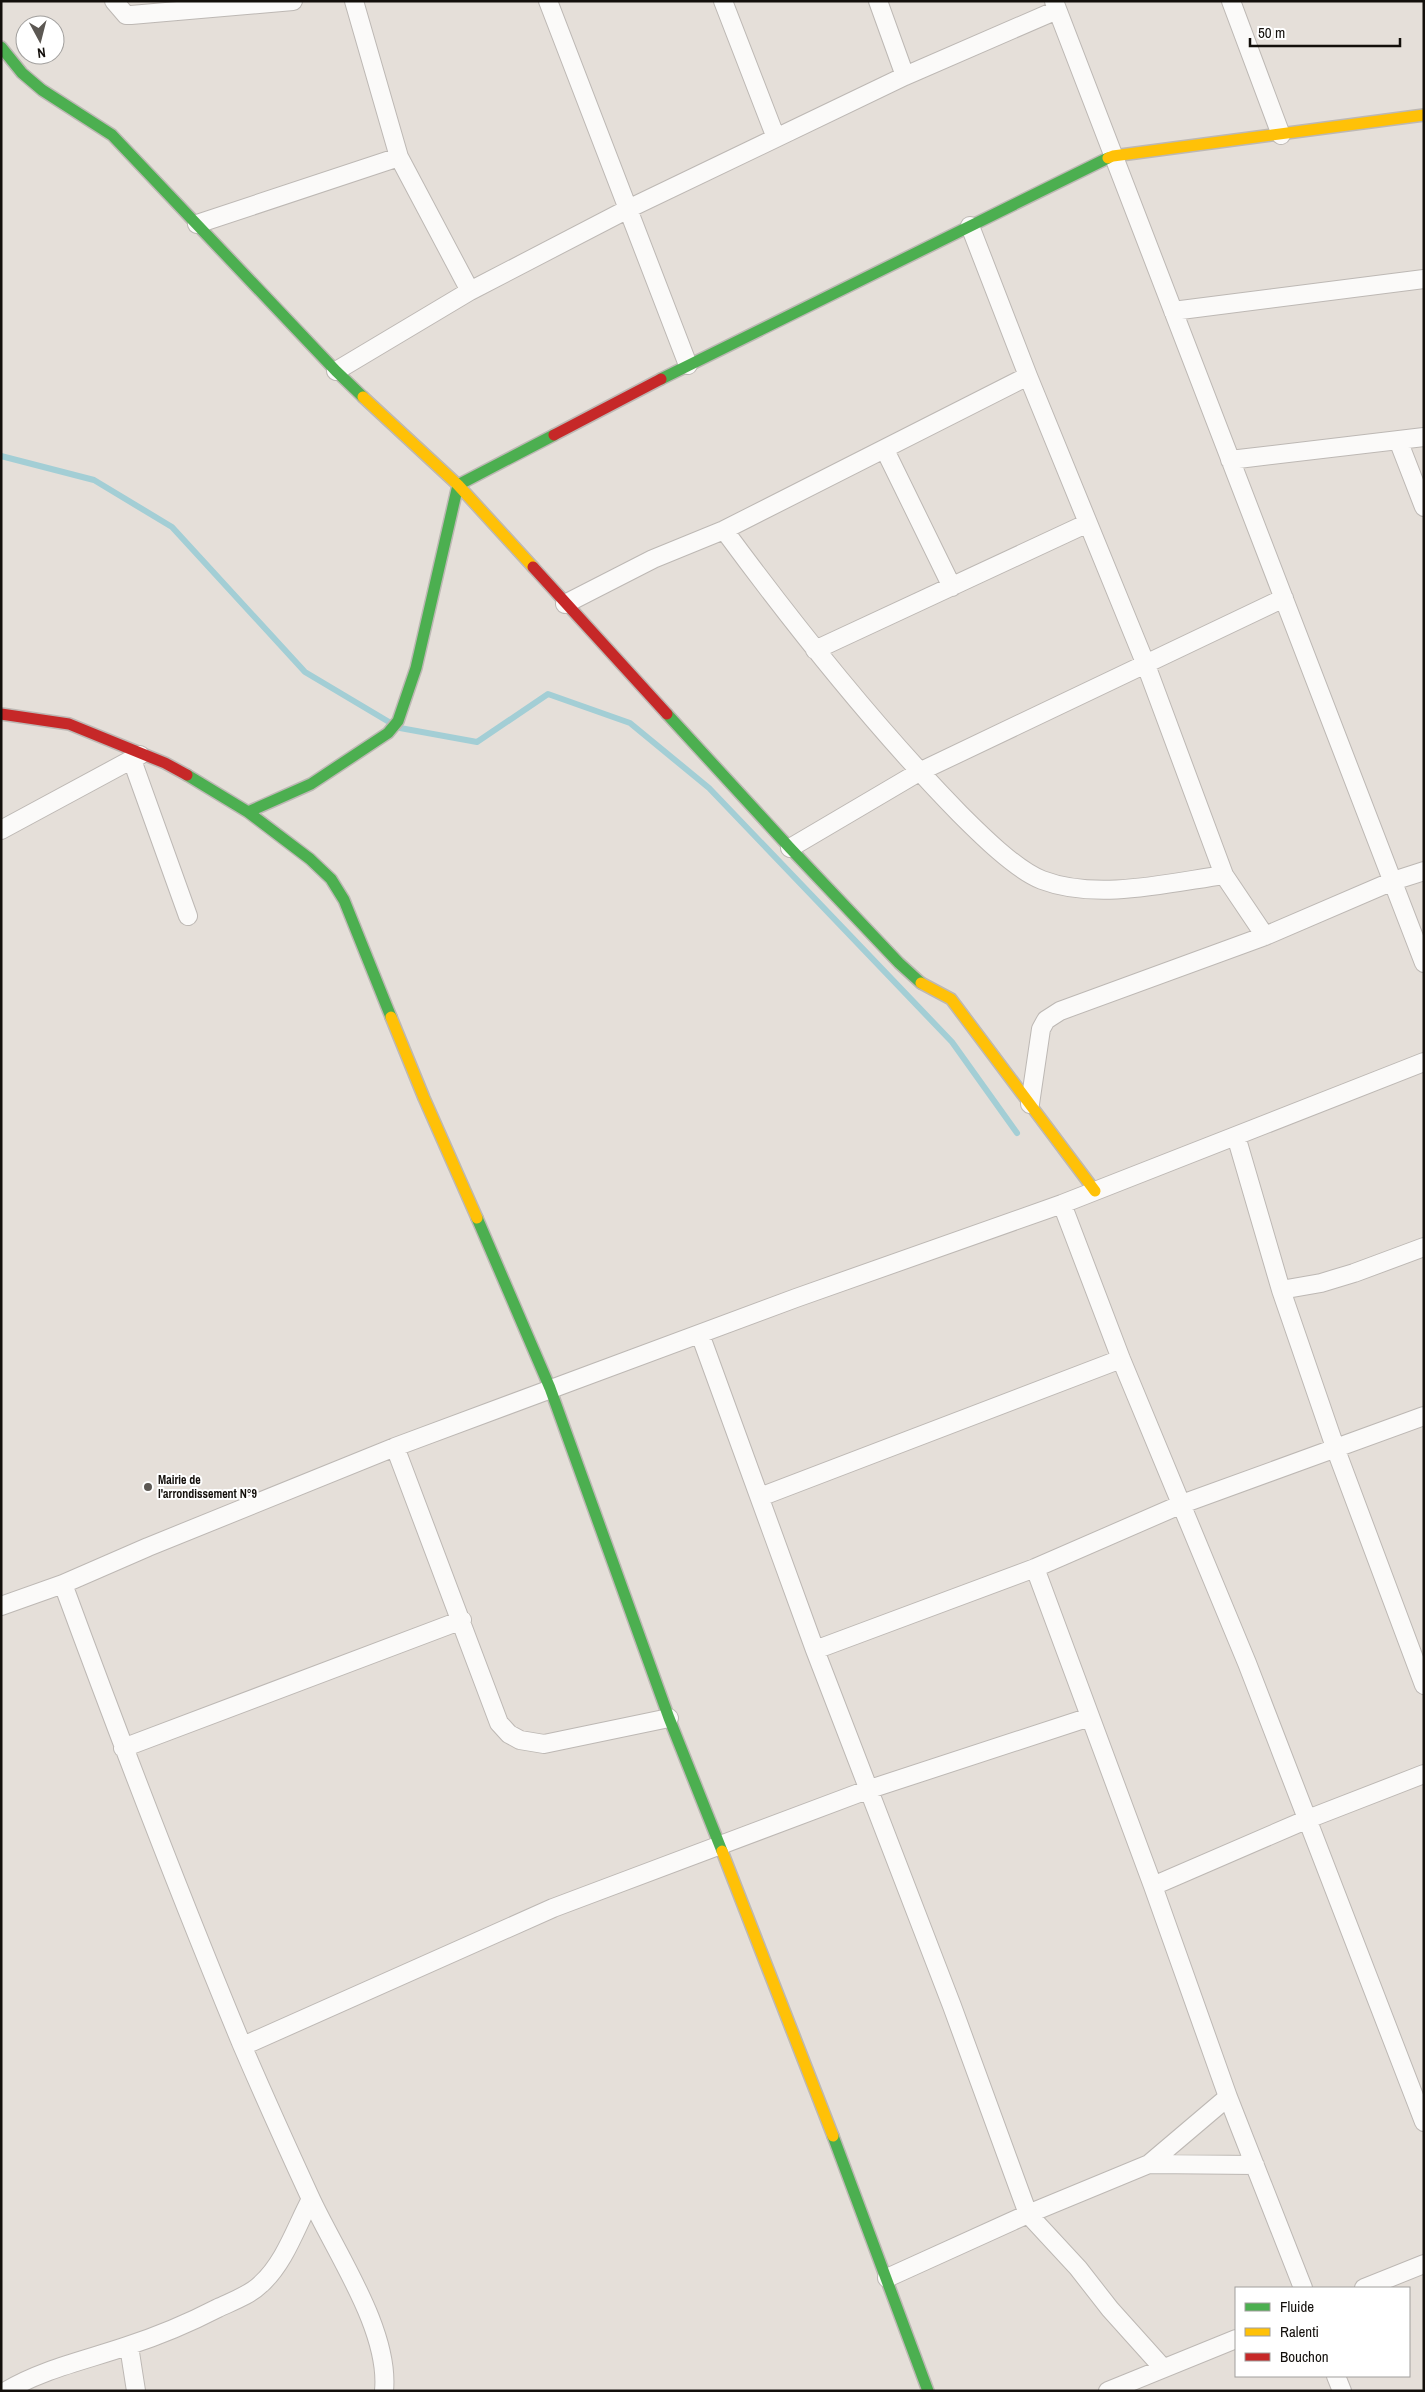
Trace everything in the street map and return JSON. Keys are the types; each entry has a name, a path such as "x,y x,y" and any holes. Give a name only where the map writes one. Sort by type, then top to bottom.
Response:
{"street":[{"path":"114,1 126,15 293,1"},
{"path":"354,1 399,157 470,291"},
{"path":"548,1 688,365"},
{"path":"723,1 776,138"},
{"path":"878,1 905,76"},
{"path":"1231,1 1281,135"},
{"path":"336,371 470,291 628,209 1056,6 1424,962"},
{"path":"1,47 22,73 42,90 112,135 336,371 458,485 790,848 899,963 925,986 951,999 1008,1078 1030,1104 1095,1191"},
{"path":"248,812 311,784 388,733 398,721 416,668 458,485 688,365 1113,156 1424,115"},
{"path":"197,224 399,157"},
{"path":"970,226 1028,376 1146,665 1224,875 1265,936"},
{"path":"1173,311 1424,279"},
{"path":"565,604 653,558 724,530 1028,376"},
{"path":"1230,460 1424,437"},
{"path":"1398,440 1424,507"},
{"path":"884,450 952,586"},
{"path":"816,650 1088,523"},
{"path":"724,530 816,650 919,772 985,839 1032,876 1043,881 1095,890 1128,889 1224,875"},
{"path":"790,848 919,772 1284,598"},
{"path":"1,714 69,724 136,758 165,763 193,778 248,812 310,859 331,879 344,900 424,1098 514,1301 550,1388 668,1718 799,2046 928,2391"},
{"path":"1,830 136,758"},
{"path":"136,758 188,916"},
{"path":"1030,1104 1038,1037 1046,1020 1060,1011 1265,936 1424,870"},
{"path":"1,1606 64,1584 148,1546 395,1446 550,1388 1062,1204 1424,1062"},
{"path":"1236,1136 1281,1290 1336,1450 1424,1685"},
{"path":"1062,1204 1121,1360 1182,1504 1308,1819 1424,2122"},
{"path":"1281,1290 1354,1273 1424,1246"},
{"path":"700,1334 815,1650 952,2006 1028,2214 1078,2268 1110,2309 1163,2368"},
{"path":"760,1497 1121,1360"},
{"path":"815,1650 1035,1568 1182,1504 1336,1450 1424,1416"},
{"path":"395,1446 462,1620 499,1724 509,1734 520,1740 544,1744 668,1718"},
{"path":"1035,1568 1153,1886 1228,2097 1303,2287"},
{"path":"64,1584 123,1748 243,2046 311,2199 366,2310 382,2352 385,2376 384,2391"},
{"path":"123,1748 462,1620"},
{"path":"243,2046 553,1908 868,1790 1090,1717"},
{"path":"1153,1886 1308,1819 1424,1774"},
{"path":"887,2278 1028,2214 1149,2164 1228,2097"},
{"path":"1149,2164 1255,2166"},
{"path":"6,2391 22,2382 65,2365 129,2346 199,2318 244,2296 260,2285 276,2268 311,2199"},
{"path":"1366,2287 1424,2264"},
{"path":"1108,2391 1235,2339"},
{"path":"129,2346 136,2391"},
{"path":"1336,2377 1342,2391"}],"waterway":[{"path":"1,456 94,480 172,527 305,672 389,722"},
{"path":"400,728 477,742 548,694 630,723 709,788 952,1042 1017,1133"}],"traffic: fast":[{"path":"1,47 22,73 42,90 112,135 336,371 363,397"},
{"path":"661,379 1108,158"},
{"path":"248,812 311,784 388,733 398,721 416,668 458,485 554,435"},
{"path":"667,714 790,848 899,963 921,983"},
{"path":"187,775 248,812 310,859 331,879 344,900 391,1017"},
{"path":"477,1218 550,1388 669,1718 722,1851"},
{"path":"833,2136 928,2391"}],"traffic: slow":[{"path":"1108,158 1424,115"},
{"path":"363,397 458,485 533,567"},
{"path":"921,983 951,999 1095,1191"},
{"path":"391,1017 424,1098 477,1218"},
{"path":"722,1851 833,2136"}],"traffic: jam":[{"path":"554,435 661,379"},
{"path":"533,567 667,714"},
{"path":"1,714 69,724 165,763 187,775"}],"place":[{"name":"Mairie de l'arrondissement N°9","path":"148,1487"}]}
